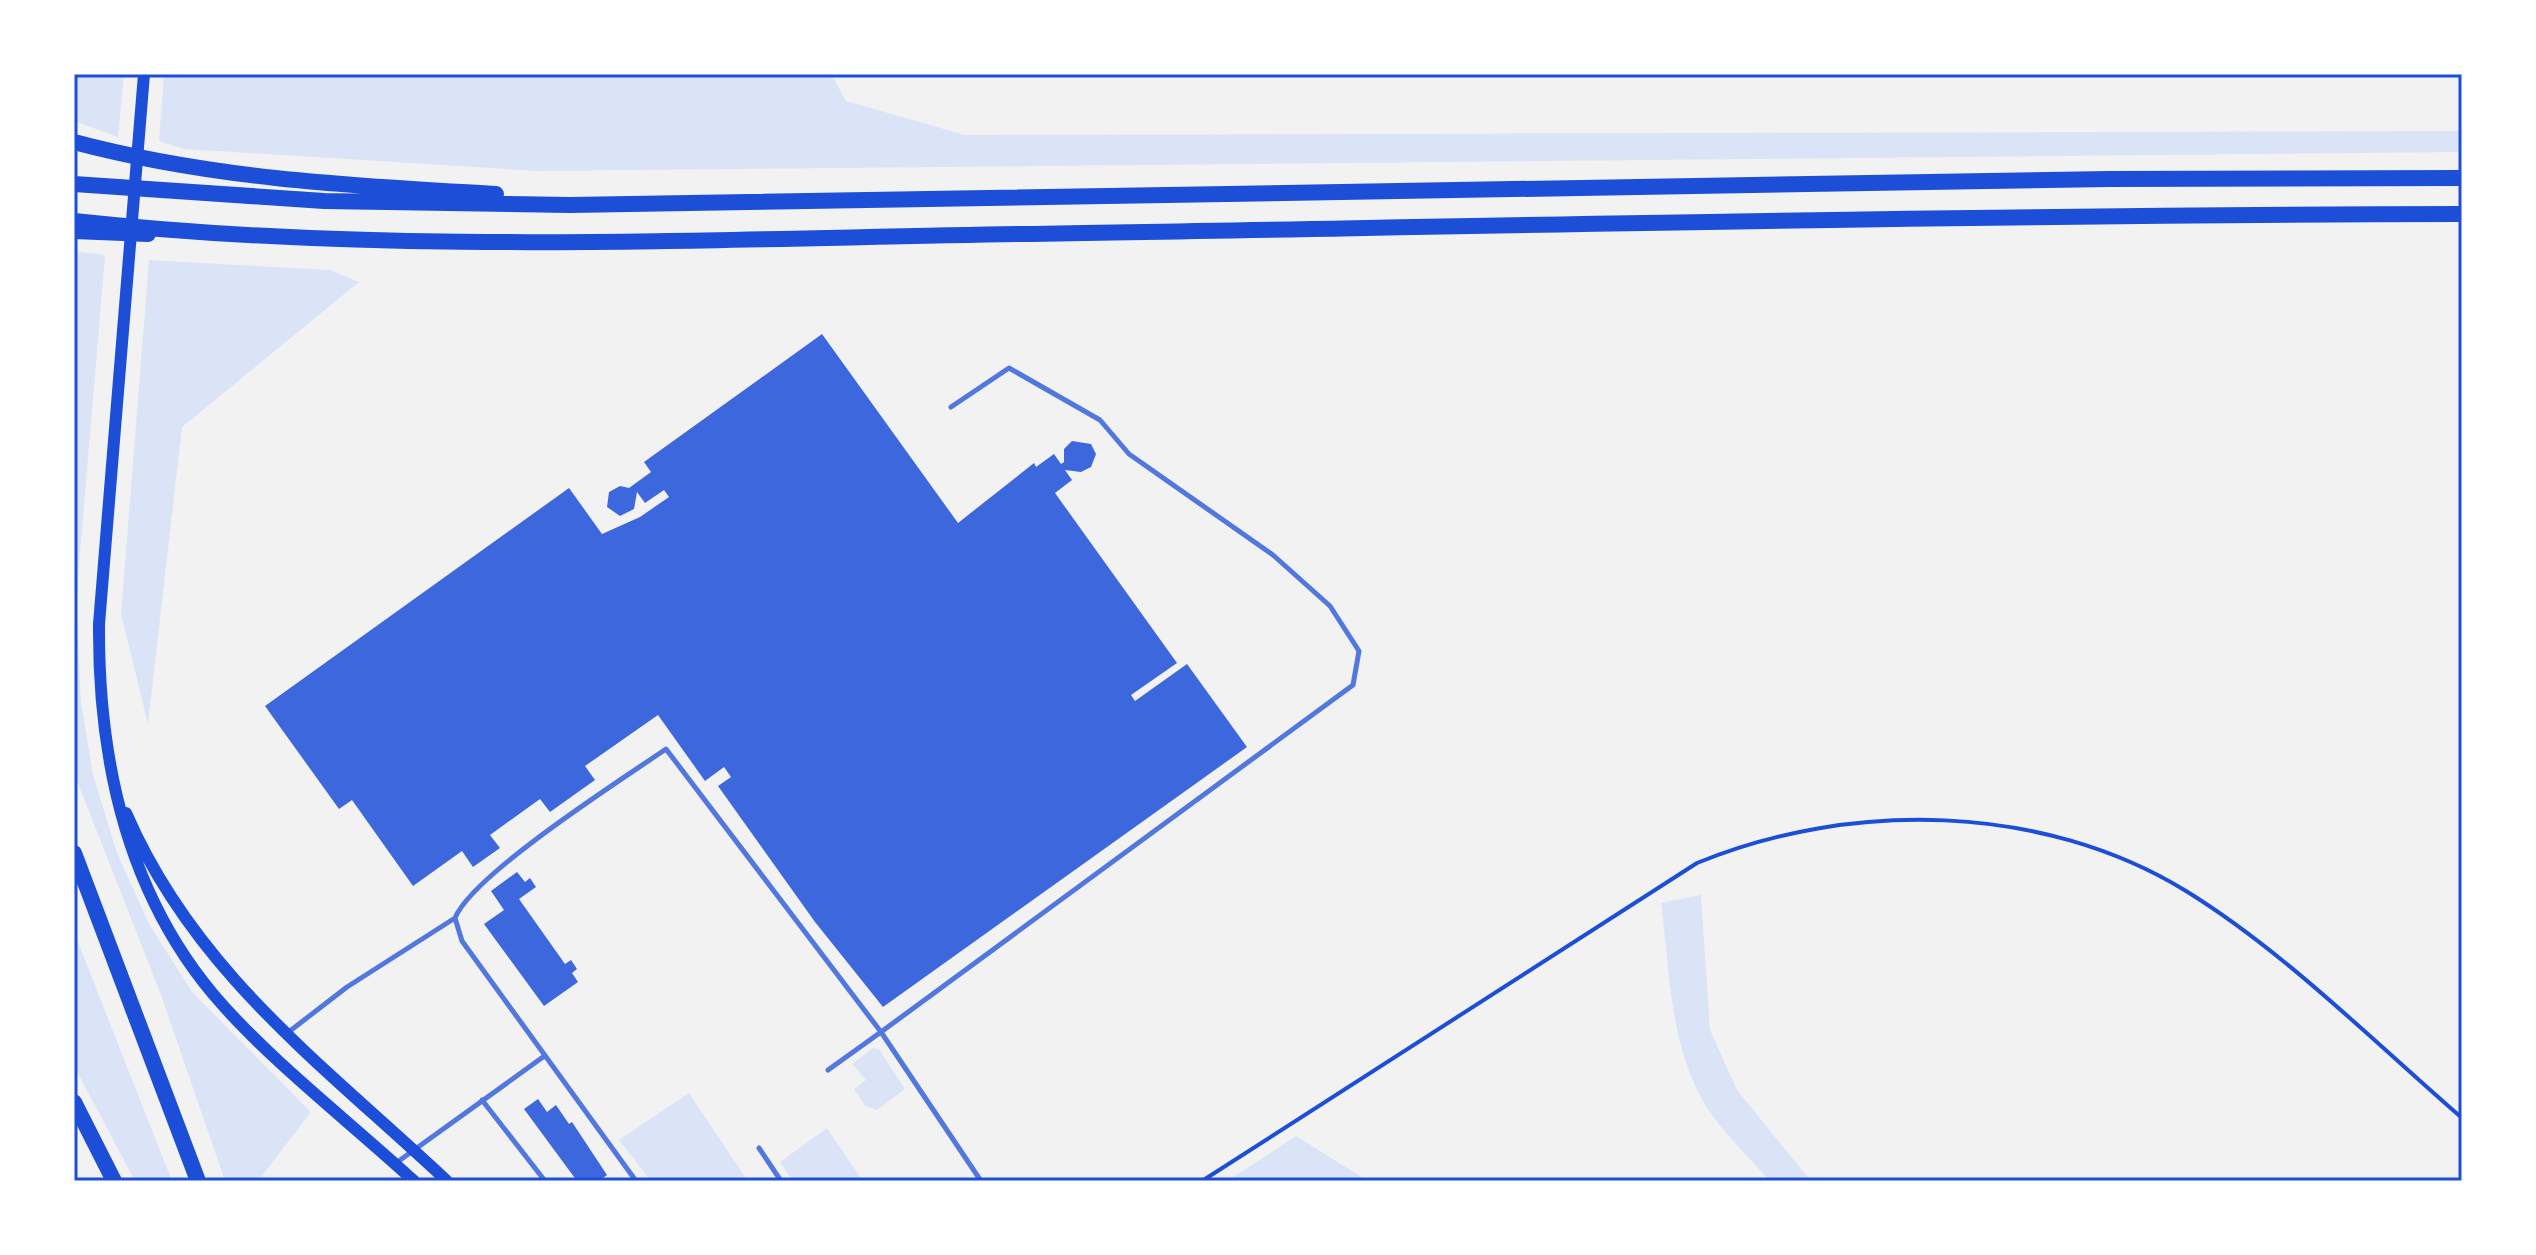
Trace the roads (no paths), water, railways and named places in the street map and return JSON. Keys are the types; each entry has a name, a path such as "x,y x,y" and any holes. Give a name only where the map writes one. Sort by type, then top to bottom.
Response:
{"highway":[{"path":"74,142 175,165 267,179 649,203"},
{"path":"74,184 324,201 649,203 2064,179 2462,178"},
{"path":"74,231 626,241 1858,219 2462,214"},
{"path":"74,221 272,236"},
{"path":"74,853 198,1181"},
{"path":"74,1102 114,1181"}],"main road":[{"path":"144,74 99,624 102,713 114,779 136,867 155,908 189,962 240,1022 414,1181"},
{"path":"114,779 139,840 191,929 237,986 285,1034 447,1181"}],"lane":[{"path":"828,1070 1353,685 1358,668 1359,651 1330,606 1273,555 1129,454 1100,420 1009,368 951,407"},
{"path":"285,1034 337,994 455,918 466,897 538,839 666,749 881,1032 978,1171 981,1181"},
{"path":"455,918 462,941 543,1057 636,1181"},
{"path":"395,1163 543,1057"},
{"path":"482,1100 545,1181"},
{"path":"759,1148 781,1181"}]}
